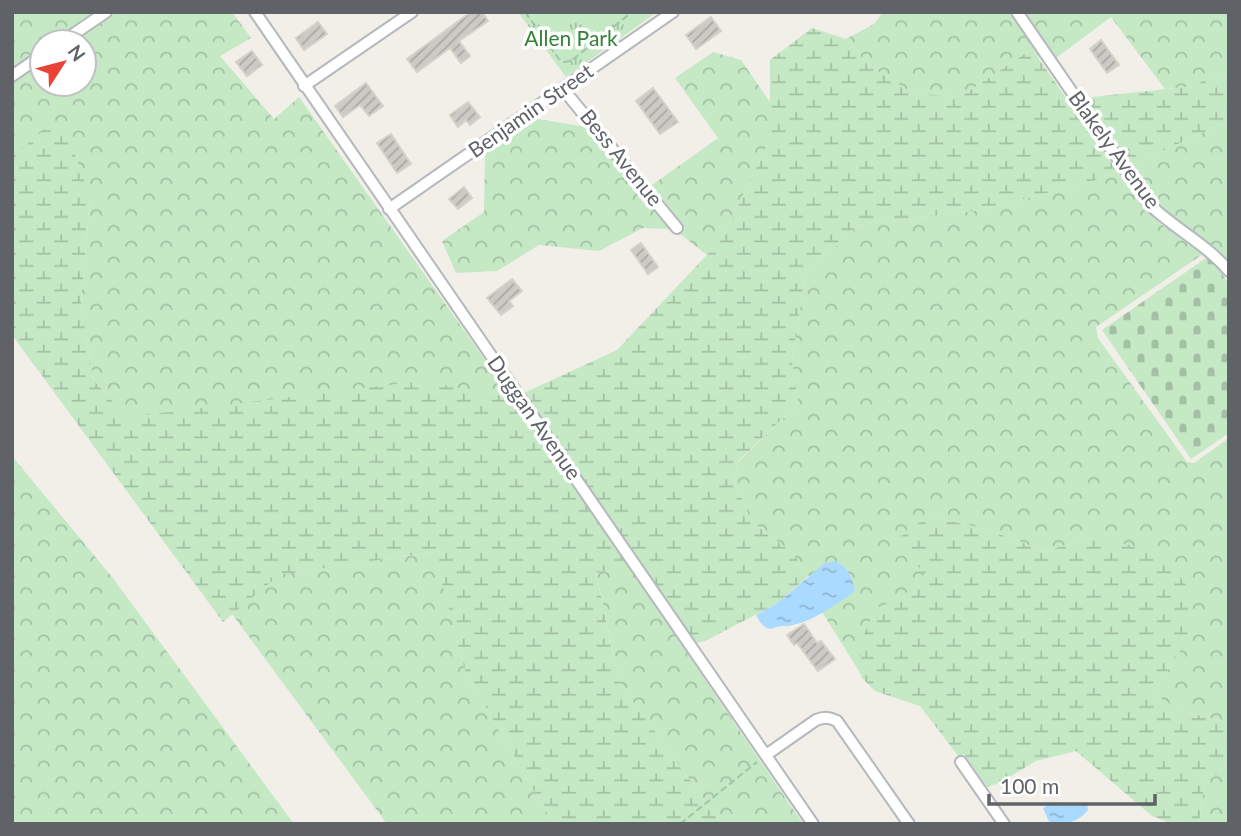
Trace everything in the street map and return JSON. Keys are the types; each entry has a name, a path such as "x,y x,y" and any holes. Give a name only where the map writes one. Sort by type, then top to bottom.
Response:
{"street":[{"path":"83,28 106,12"},
{"name":"Duggan Avenue","path":"255,12 813,824"},
{"path":"304,86 412,12"},
{"name":"Benjamin Street","path":"389,209 673,12"},
{"name":"Blakely Avenue","path":"1017,12 1148,202 1164,218 1214,254 1229,271"},
{"path":"12,76 28,65"},
{"name":"Bess Avenue","path":"563,89 677,228"},
{"path":"766,755 816,720 831,718 837,721 909,824"},
{"path":"961,762 1004,824"}],"path":[{"path":"525,12 564,62 571,61 632,12"},
{"path":"680,824 766,755"}],"green space":[{"path":"12,12 96,12 73,28 28,28 28,58 12,69"},
{"path":"116,12 232,12 251,38 220,56 274,119 299,97 512,398 180,412 127,418 93,380 81,303 90,198 12,157 12,82 28,71 28,98 98,98 98,28 93,28"},
{"name":"Allen Park","path":"518,12 657,12 566,77"},
{"path":"883,12 1009,12 1044,63 1032,49 960,97 912,93 868,65 846,39 874,24"},
{"path":"1025,12 1229,12 1229,74 1209,76 1195,86 1165,89 1111,17 1056,58"},
{"path":"812,28 846,39 868,65 912,93 960,97 1032,49 1117,171 1096,180 982,210 857,225 805,277 792,360 798,404 738,461 734,479 751,521 795,555 806,578 776,604 705,641 696,643 524,393 617,350 722,239 770,139 770,60"},
{"path":"713,52 741,60 770,102 770,139 722,239 707,255 679,233 685,228 652,185 718,138 675,78"},
{"path":"1229,74 1229,121 1129,166 1083,98 1195,86 1209,76"},
{"path":"531,118 587,127 670,229 643,228 599,251 539,245 497,271 456,273 442,241 484,212 485,152"},
{"path":"1229,121 1229,261 1162,208 1129,166"},
{"path":"48,126 71,143 90,198 81,303 93,380 127,417 422,381 512,398 628,566 596,573 619,682 722,824 556,824 545,810 465,671 434,552 279,575 223,622 12,335 12,157"},
{"path":"1117,171 1159,223 1203,254 1096,327 1098,338 1187,462 1194,463 1229,438 1229,729 1225,722 1178,710 1153,693 1180,651 1095,537 1045,551 985,529 928,516 924,575 861,642 862,676 822,612 827,610 809,575 806,578 795,555 751,521 734,479 738,462 798,404 792,360 805,277 857,225 982,210 1096,180"},
{"path":"1209,256 1229,284 1229,433 1191,459 1102,330"},
{"path":"12,456 112,577 294,824 12,824"},
{"path":"928,516 985,529 1045,551 1095,537 1126,544 1170,563 1192,593 1192,623 1180,651 1153,693 1178,710 1225,722 1229,729 1229,764 1204,784 1199,824 1173,824 1152,816 1076,751 1036,761 1001,782 987,787 964,754 959,757 920,706 875,691 861,677 861,642 875,608 899,600 924,575 899,538"},
{"path":"435,552 465,671 545,810 556,824 387,824 232,614 278,575"},
{"path":"628,566 803,824 722,824 619,682 596,572"},
{"path":"1229,764 1229,824 1199,824 1204,784"}],"water":[{"path":"835,561 849,573 855,591 826,611 801,623 771,629 762,624 756,615 776,604 825,563"},
{"path":"1056,802 1087,805 1088,810 1071,822 1050,824 1043,808"}],"building":[{"path":"471,12 482,12 488,21 459,41 470,56 461,63 450,48 417,72 407,59"},
{"path":"711,17 721,31 696,49 686,35"},
{"path":"318,22 327,34 304,50 296,38"},
{"path":"1101,40 1119,65 1107,73 1090,49"},
{"path":"252,51 262,65 247,76 236,62"},
{"path":"366,83 383,106 369,116 360,105 343,117 335,106"},
{"path":"653,88 678,122 660,134 636,101"},
{"path":"468,102 480,117 470,125 466,120 458,127 450,115"},
{"path":"391,134 411,164 397,173 377,143"},
{"path":"464,187 472,198 458,209 449,199"},
{"path":"641,243 658,267 648,274 631,250"},
{"path":"512,279 522,291 509,301 513,306 501,315 487,298"},
{"path":"804,624 817,643 821,641 835,659 818,671 797,643 794,645 787,635"}]}
